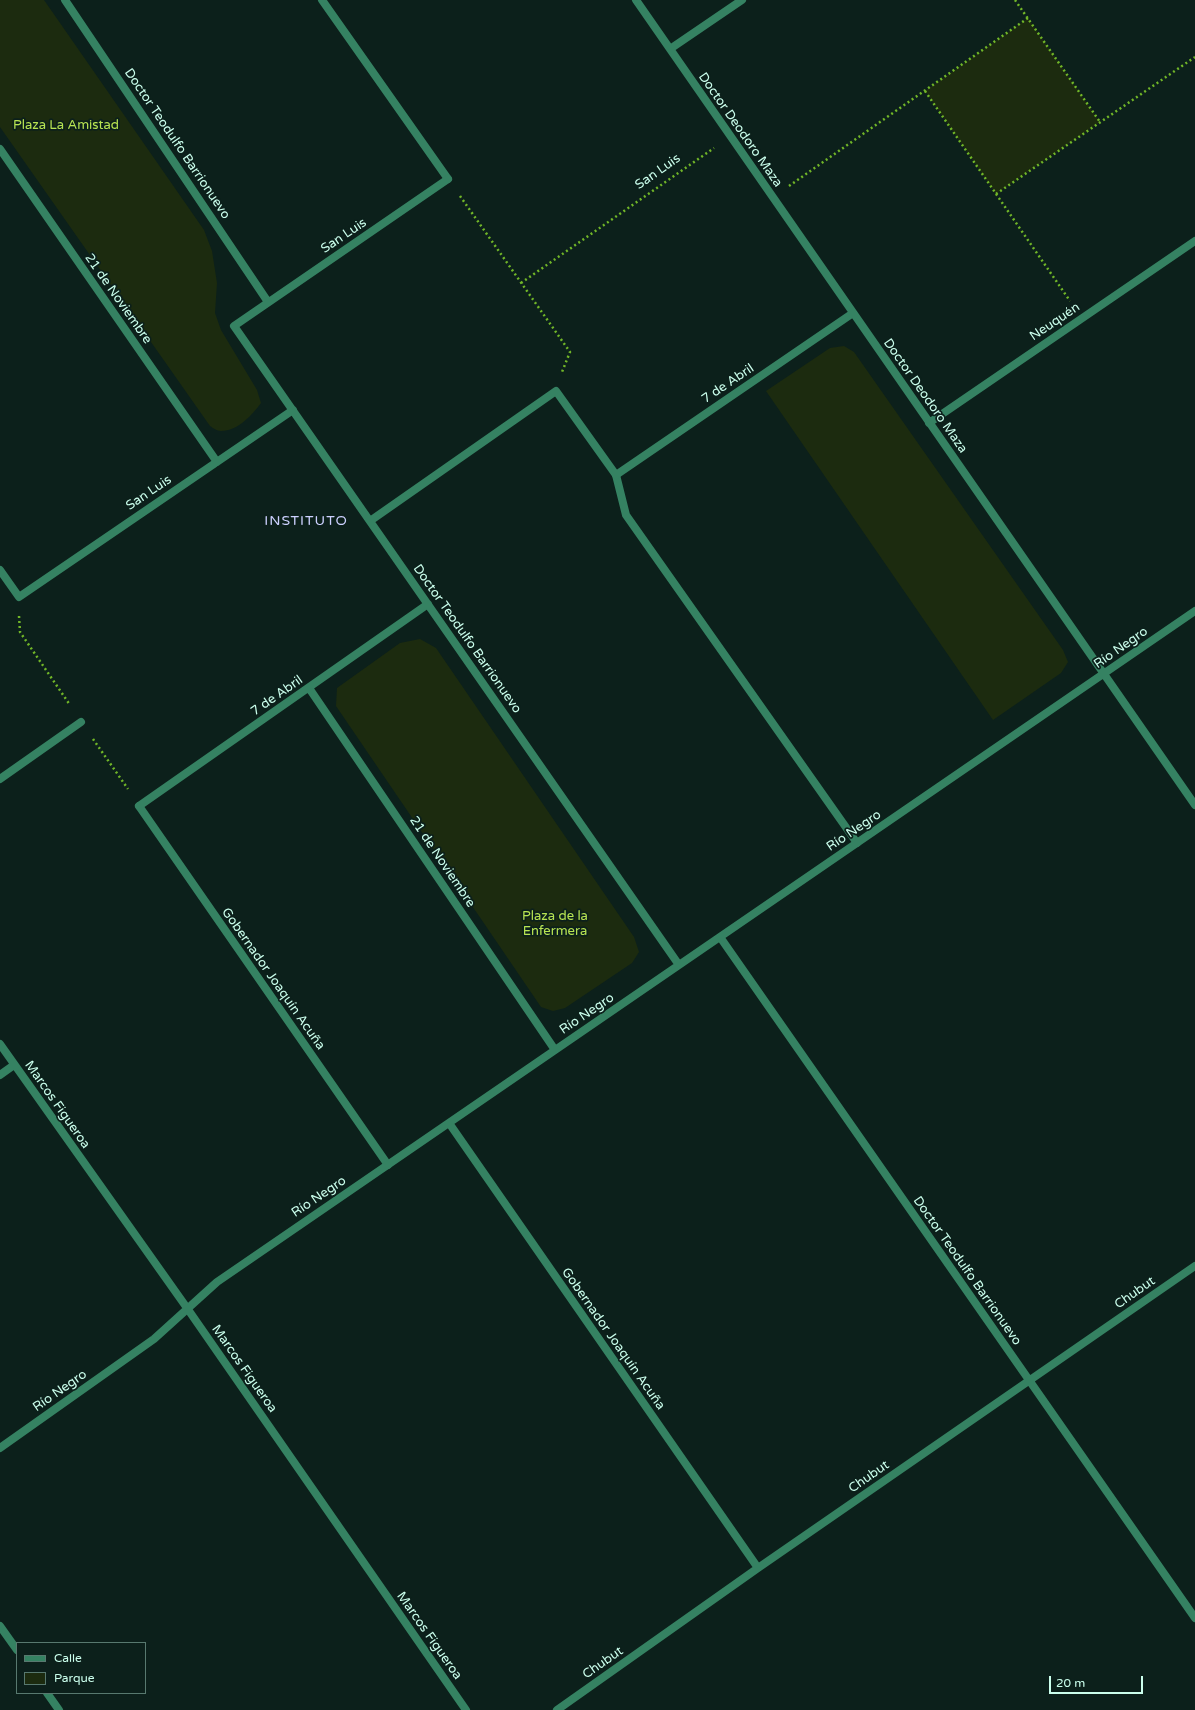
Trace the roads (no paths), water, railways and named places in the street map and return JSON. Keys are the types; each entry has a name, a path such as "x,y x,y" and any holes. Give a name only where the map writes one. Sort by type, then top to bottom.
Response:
{"street":[{"name":"Doctor Teodulfo Barrionuevo","path":"65,0 268,302"},
{"name":"San Luis","path":"234,326 448,179 322,0"},
{"name":"Doctor Deodoro Maza","path":"636,0 772,198 1195,805"},
{"path":"670,50 742,0"},
{"name":"21 de Noviembre","path":"0,149 217,462"},
{"name":"Neuquén","path":"929,423 1195,241"},
{"name":"7 de Abril","path":"616,475 853,313"},
{"name":"Doctor Teodulfo Barrionuevo","path":"234,326 679,965"},
{"path":"370,521 556,391 616,475 626,515 857,843"},
{"name":"San Luis","path":"0,570 19,597 293,410"},
{"name":"7 de Abril","path":"139,806 428,604"},
{"name":"Río Negro","path":"0,1448 154,1339 217,1282 1104,675 1195,611"},
{"name":"21 de Noviembre","path":"309,688 555,1050"},
{"path":"0,778 81,722"},
{"name":"Gobernador Joaquín Acuña","path":"139,806 388,1165"},
{"name":"Doctor Teodulfo Barrionuevo","path":"720,937 1195,1618"},
{"name":"Marcos Figueroa","path":"0,1044 187,1308 466,1710"},
{"path":"0,1075 14,1065"},
{"name":"Gobernador Joaquín Acuña","path":"449,1123 758,1568"},
{"name":"Chubut","path":"557,1710 758,1568 1195,1266"},
{"path":"0,1626 16,1649"},
{"path":"48,1694 59,1710"}],"district":[{"name":"INSTITUTO","path":"306,521"}],"park label":[{"name":"Plaza La Amistad","path":"66,126"},
{"name":"Plaza de la Enfermera","path":"555,924"}]}
